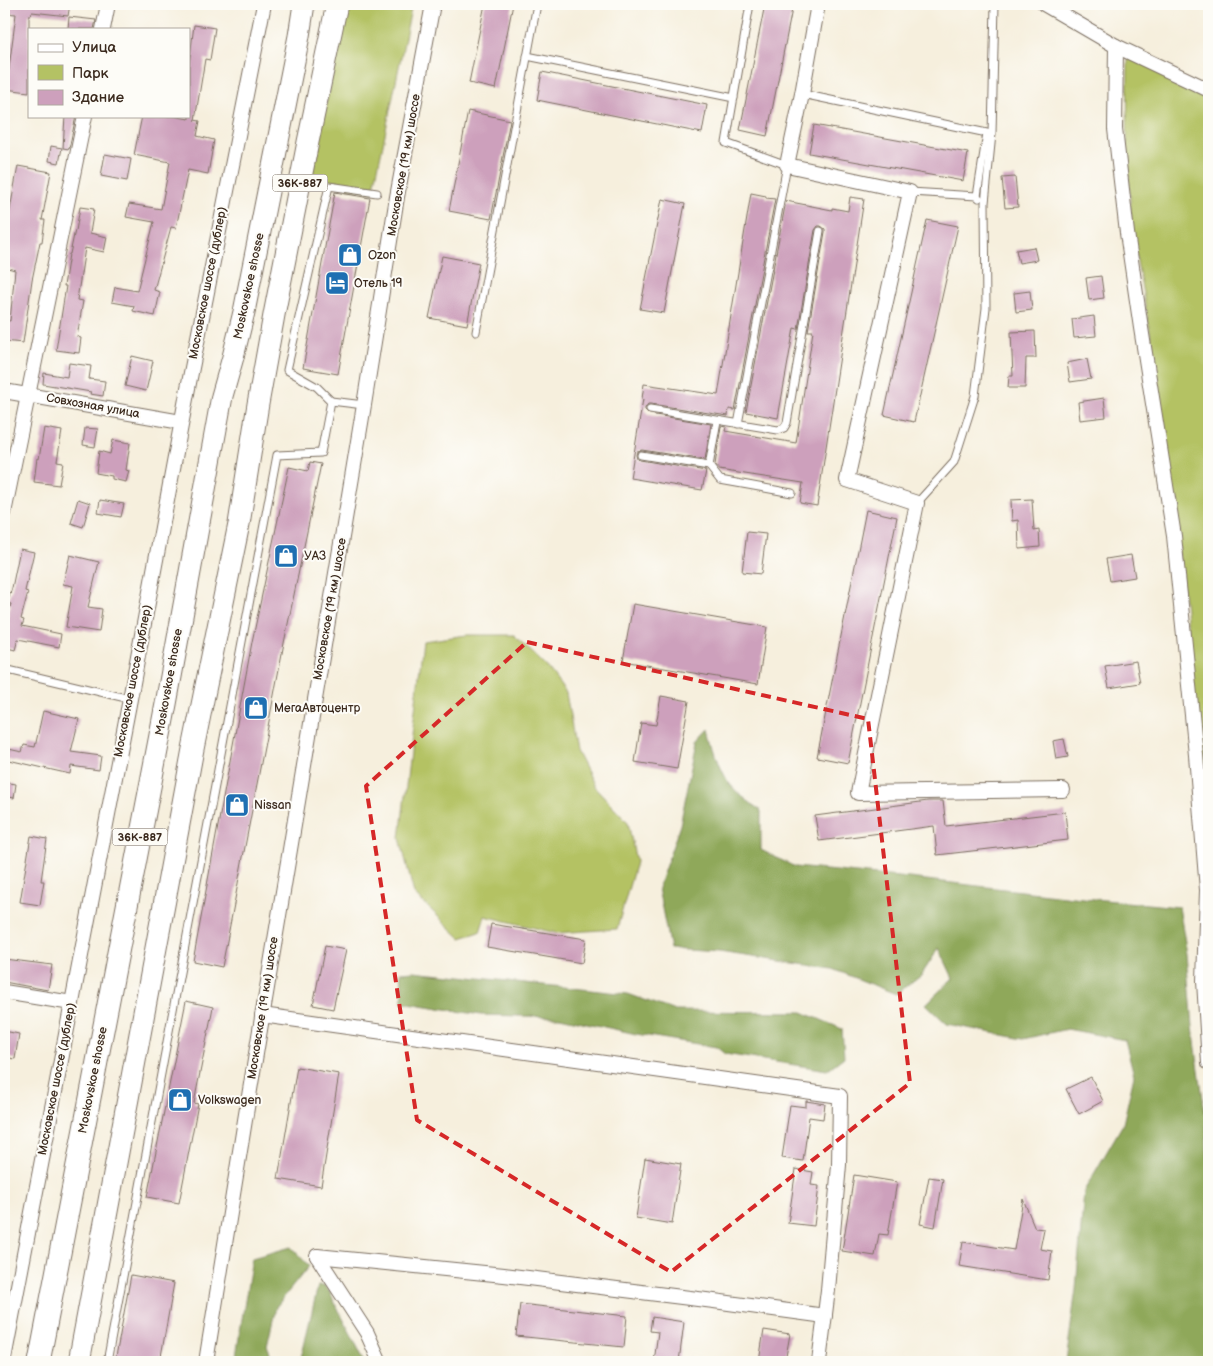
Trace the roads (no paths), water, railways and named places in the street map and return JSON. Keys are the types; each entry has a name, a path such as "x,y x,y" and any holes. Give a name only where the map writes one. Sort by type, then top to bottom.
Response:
{"main road":[{"name":"Moskovskoe shosse","path":"39,1362 166,704 222,396 244,312 298,46 304,4"},
{"name":"36К-887","path":"79,1362 193,749 239,524 274,315 337,4"},
{"path":"244,312 250,322 257,326 267,323 274,315"},
{"path":"233,357 242,349 254,347 261,353 265,363"}],"street":[{"path":"103,28 108,4"},
{"name":"Московское шоссе (дублер)","path":"4,1359 6,1330 72,1003 181,422 264,4"},
{"name":"Московское (19 км) шоссе","path":"206,1362 397,197 433,4"},
{"path":"818,4 787,165 910,192 847,480 917,503 858,793 1063,790"},
{"path":"1044,4 1116,46 1209,90"},
{"path":"1116,46 1115,130 1127,233 1174,536 1203,754 1208,890 1204,981 1209,1063"},
{"path":"4,513 85,118"},
{"name":"Совхозная улица","path":"4,391 181,422"},
{"path":"4,992 72,1003"},
{"path":"262,1015 840,1096 839,1165 828,1290 819,1362"},
{"path":"380,1362 366,1333 316,1256 514,1276 825,1316"}],"lane":[{"path":"476,332 538,4"},
{"path":"738,424 787,165 726,143 750,4"},
{"path":"917,503 954,462 975,396 986,308 985,204 995,4"},
{"path":"528,56 734,98"},
{"path":"802,94 990,134"},
{"path":"977,196 990,134"},
{"path":"364,405 331,401 317,387 287,370 329,186 377,193"},
{"path":"910,192 977,196 985,204"},
{"path":"650,409 778,430 784,428 787,423 820,231"},
{"path":"108,1362 277,455 321,454 331,401"},
{"path":"709,466 717,421"},
{"path":"641,455 709,466 720,480 792,493"},
{"path":"4,670 130,699"}],"place":[{"name":"Ozon","path":"350,255"},
{"name":"Отель 19","path":"337,283"},
{"name":"УАЗ","path":"286,556"},
{"name":"МегаАвтоцентр","path":"256,708"},
{"name":"Nissan","path":"237,805"},
{"name":"Volkswagen","path":"180,1100"}]}
